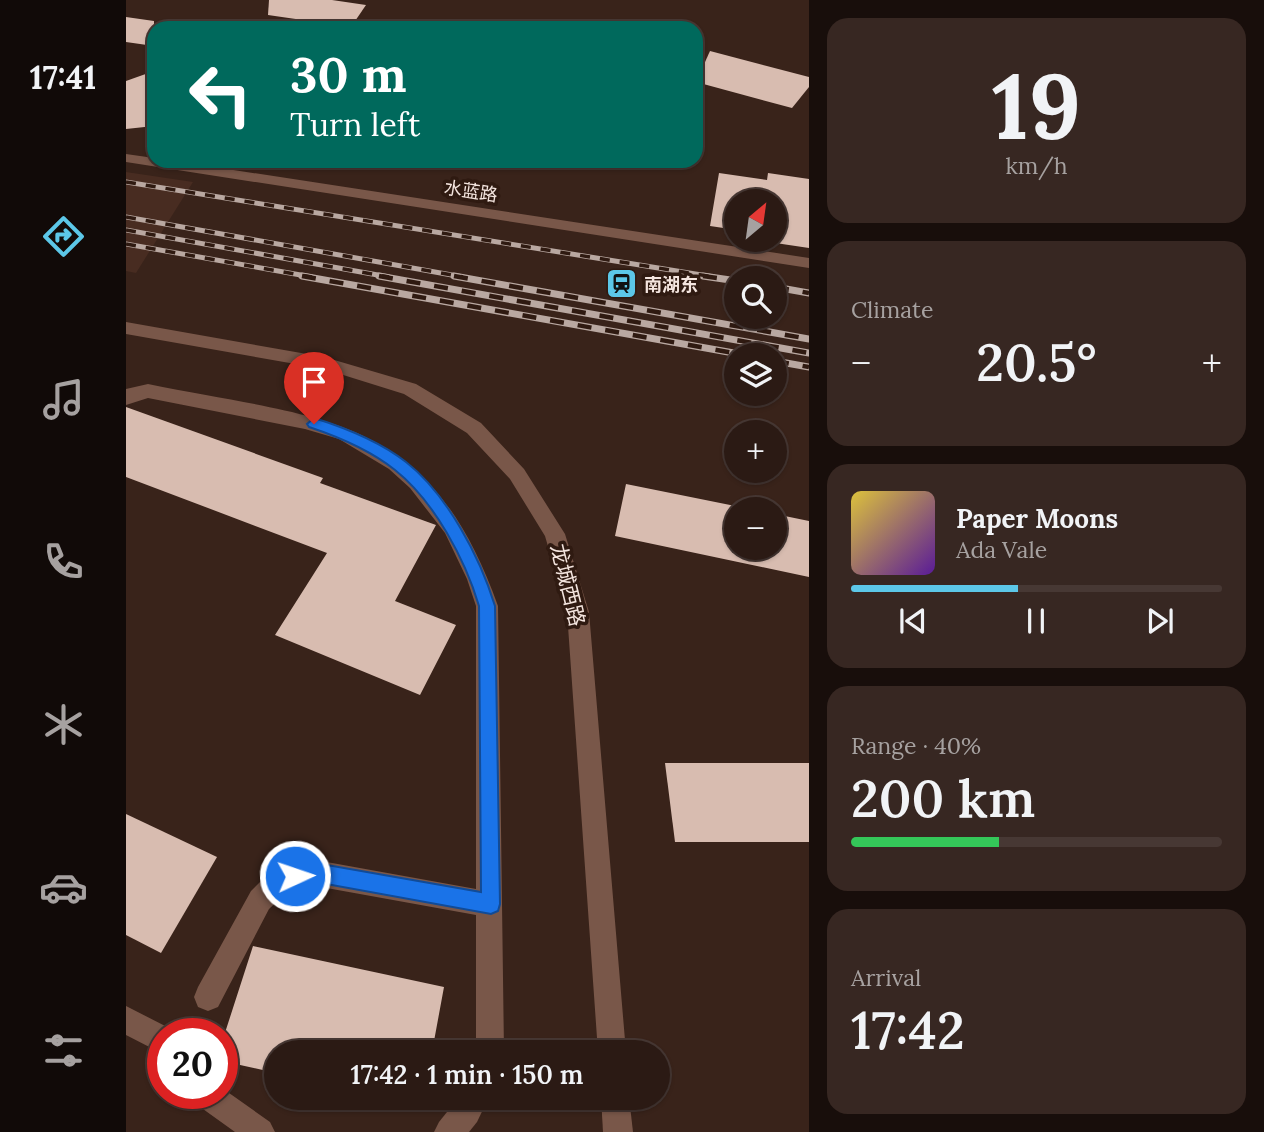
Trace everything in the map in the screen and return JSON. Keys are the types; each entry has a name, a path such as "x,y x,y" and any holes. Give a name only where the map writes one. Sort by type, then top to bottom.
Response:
{"street":[{"name":"水蓝路","path":"126,158 147,161"},
{"name":"水蓝路","path":"191,168 809,263"},
{"name":"龙城西路","path":"126,328 324,363 410,389 474,428 517,474 555,534 578,612 610,1040"},
{"path":"126,398 131,394 148,391 314,424 347,434 401,466 445,514 478,577 487,606 490,1040"},
{"path":"208,998 260,900 279,881 310,872 491,904"},
{"path":"126,1020 147,1031"},
{"path":"227,1109 260,1132"},
{"path":"449,1132 468,1110"},
{"path":"616,1110 618,1132"}],"shaded area":[{"path":"126,172 193,182 136,273 126,271"}],"building":[{"path":"269,0 332,0 366,5 355,21 310,21 268,15"},
{"path":"126,17 154,21 147,21 147,45 126,42"},
{"path":"710,51 809,77 809,87 792,108 703,84 703,66"},
{"path":"147,74 147,127 126,129 126,81"},
{"path":"719,173 767,180 768,173 809,179 809,248 788,245 788,189 724,189 724,228 710,226"},
{"path":"126,407 323,478 320,483 436,525 395,601 456,625 420,695 275,635 327,553 126,477"},
{"path":"626,484 724,504 724,559 615,536"},
{"path":"787,516 809,521 809,577 729,560 787,560"},
{"path":"665,763 809,763 809,842 675,842"},
{"path":"126,814 217,857 161,953 126,935"},
{"path":"253,946 444,987 434,1040 264,1040 264,1070 238,1065 238,1018 230,1018"}],"railway":[{"path":"126,182 714,277"},
{"path":"126,217 463,277"},
{"path":"126,230 389,277"},
{"path":"126,244 312,277"},
{"path":"302,276 724,351"},
{"path":"379,276 809,353"},
{"path":"454,276 809,339"},
{"path":"703,276 724,279"},
{"path":"787,289 809,293"},
{"path":"787,363 809,367"}],"place":[{"name":"南湖东","path":"621,284"}],"route":[{"path":"295,876 310,872 491,904 487,606 478,577 445,514 401,466 347,434 314,424"}]}
